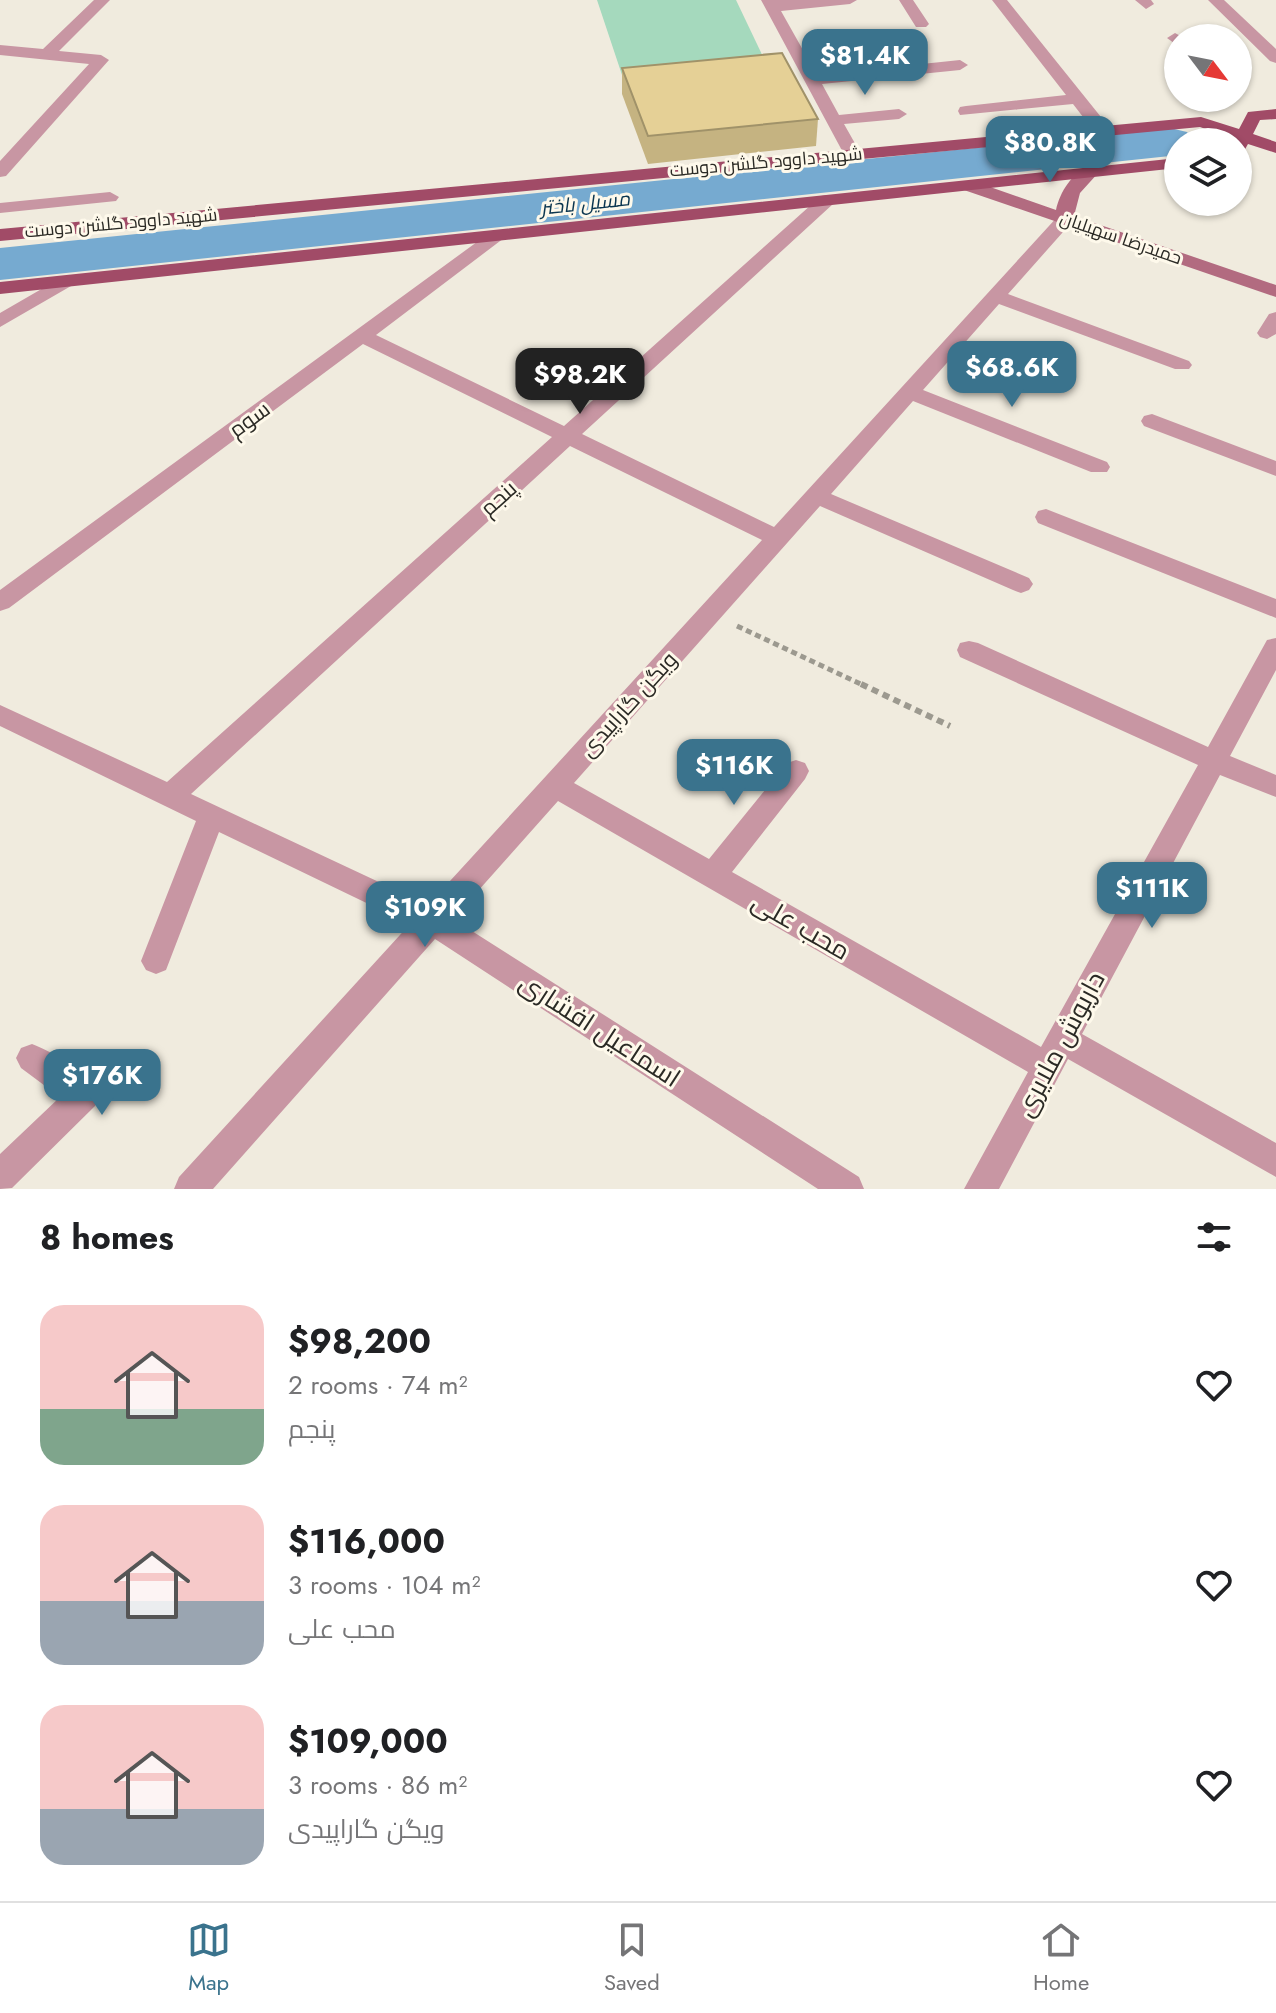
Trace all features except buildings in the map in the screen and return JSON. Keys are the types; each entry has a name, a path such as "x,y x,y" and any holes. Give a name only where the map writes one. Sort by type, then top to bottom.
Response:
{"main road":[{"path":"1248,128 1254,116 1276,114"},
{"name":"شهید داوود گلشن دوست","path":"0,235 1174,124 1201,122 1213,128"},
{"path":"1174,124 1180,128"},
{"name":"شهید داوود گلشن دوست","path":"1252,144 1276,148"},
{"name":"شهید داوود گلشن دوست","path":"0,288 1164,164"},
{"path":"1065,219 1068,194 1090,172"},
{"name":"حمیدرضا سهیلیان","path":"967,185 1276,291"}],"street":[{"path":"46,55 103,0"},
{"path":"850,0 770,4 852,154"},
{"path":"906,0 921,24"},
{"path":"999,0 1103,131"},
{"path":"1215,0 1235,24"},
{"path":"1252,42 1276,58"},
{"path":"0,50 101,60 0,172"},
{"path":"812,80 960,65"},
{"path":"966,111 1077,99"},
{"path":"834,120 899,114"},
{"path":"0,208 110,197"},
{"name":"پنجم","path":"170,796 827,200"},
{"name":"ویگن گاراپیدی","path":"191,1189 1065,219"},
{"name":"سوم","path":"0,602 499,235"},
{"path":"0,321 64,282"},
{"path":"996,296 1182,365"},
{"path":"362,336 777,538"},
{"path":"909,392 1099,467"},
{"path":"1152,421 1276,469"},
{"path":"816,496 1021,584"},
{"path":"1046,517 1276,609"},
{"name":"داریوش ملایری","path":"981,1189 1276,647"},
{"path":"969,650 1276,786"},
{"name":"اسماعیل افشاری","path":"0,715 432,921 847,1189"},
{"path":"712,876 796,771"},
{"name":"محب علی","path":"554,785 1047,1067"},
{"path":"156,961 212,816"},
{"path":"1062,1039 1276,1161"},
{"path":"0,1177 84,1095 32,1058"}],"path":[{"path":"710,613 950,726"}],"green space":[{"path":"597,0 736,0 766,63 622,75"}],"waterway":[{"name":"مسیل باختر","path":"0,264 1164,143"}]}
